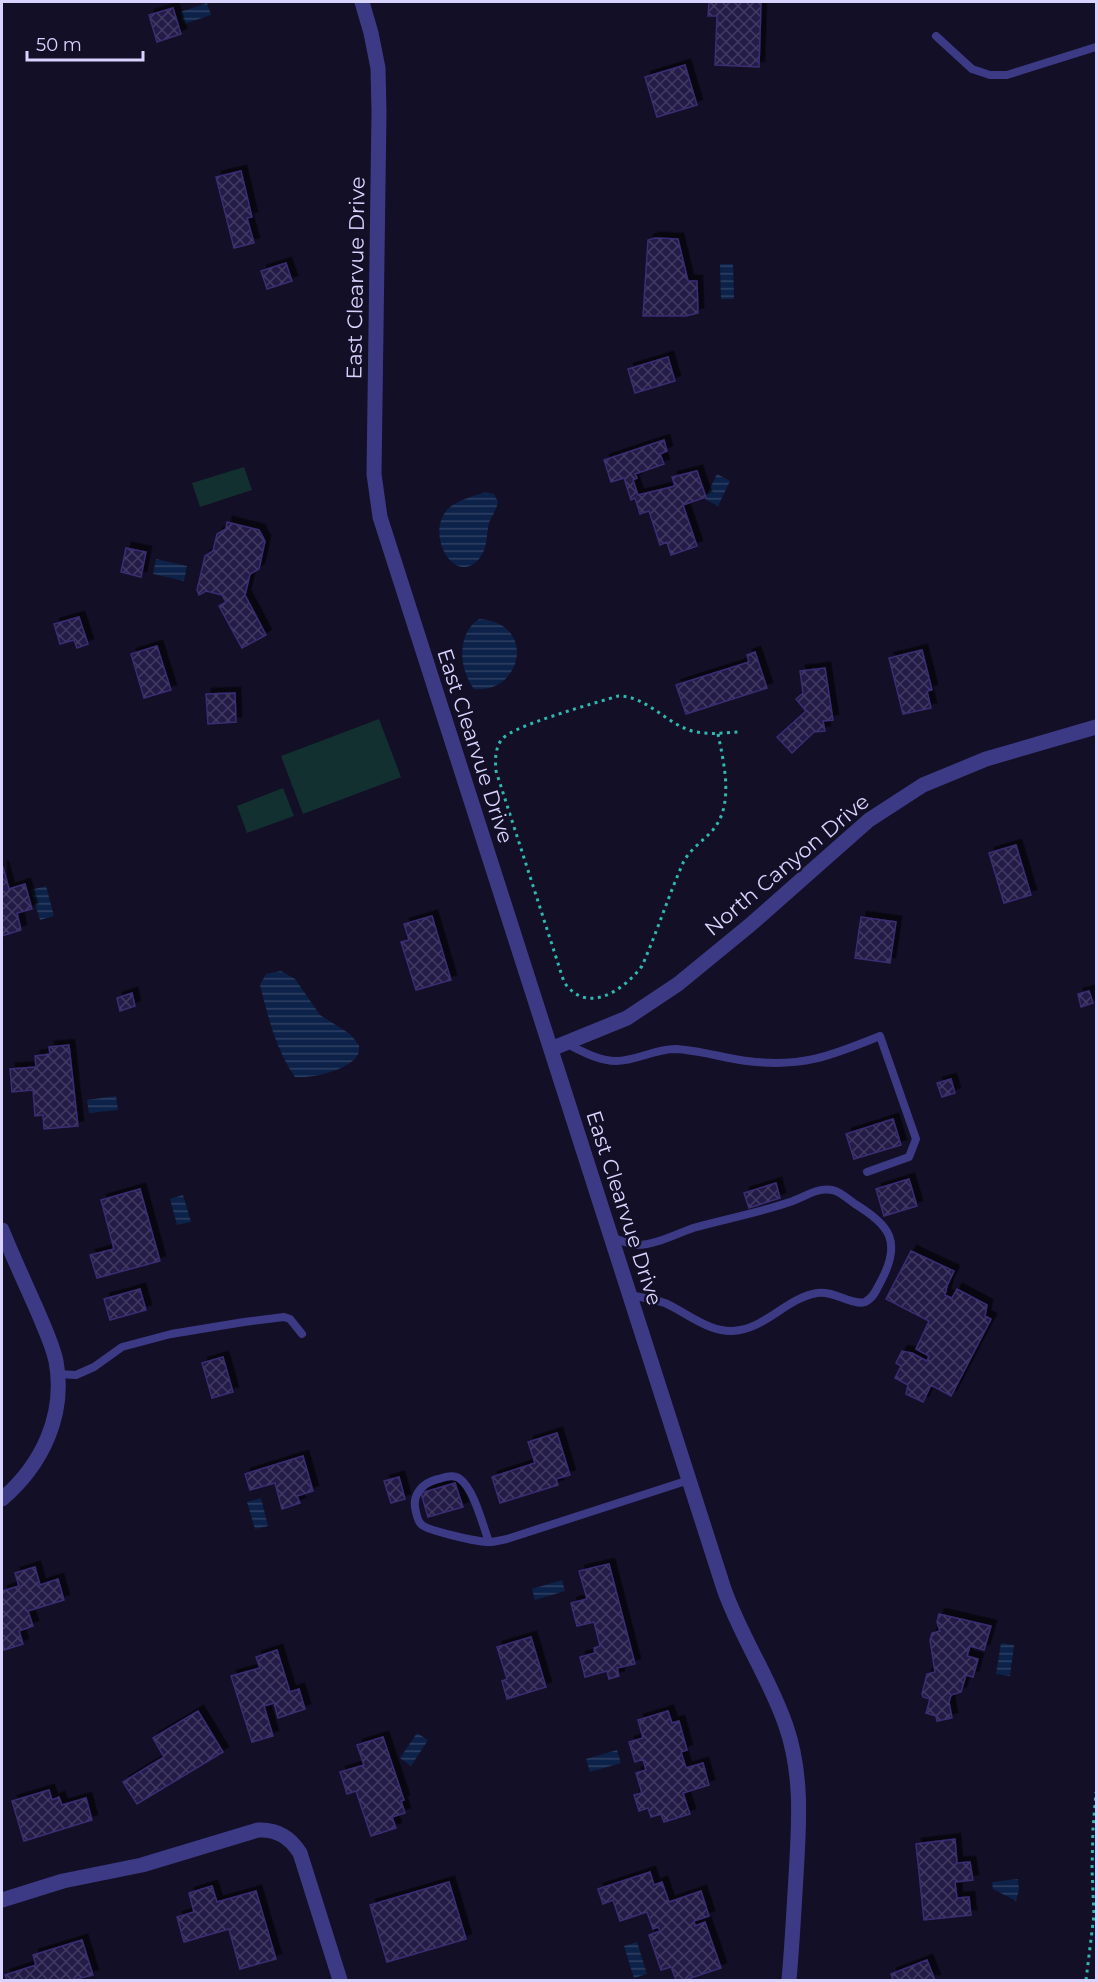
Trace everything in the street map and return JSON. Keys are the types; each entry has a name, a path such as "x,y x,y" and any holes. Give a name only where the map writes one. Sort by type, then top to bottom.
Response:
{"street":[{"name":"East Clearvue Drive","path":"362,2 378,68 374,474 380,517 409,610 558,1046 610,1237 728,1601 774,1695 787,1728 795,1763 800,1816 789,1980"},
{"name":"North Canyon Drive","path":"558,1046 627,1018 678,984 750,925 869,820 923,785 986,759 1096,727"},
{"path":"2,1230 52,1344 58,1397 51,1432 35,1463 17,1486 2,1499"},
{"path":"2,1900 63,1881 142,1865 258,1830 270,1829 292,1841 300,1853 340,1980"}],"lane":[{"path":"936,36 972,69 990,75 1007,75 1096,47"},
{"path":"558,1046 600,1059 618,1061 676,1049 749,1061 786,1063 830,1056 880,1036 916,1139 909,1157 867,1172"},
{"path":"610,1237 636,1245 648,1243 693,1228 790,1202 821,1189 834,1190 868,1212 883,1224 893,1246 886,1271 873,1296 865,1302 830,1292 817,1293 798,1299 752,1326 739,1331 713,1327 684,1315 666,1304 650,1298 629,1295"},
{"path":"57,1374 76,1375 94,1367 122,1347 171,1334 244,1322 284,1317 290,1319 302,1334"},
{"path":"489,1542 468,1488 461,1479 454,1476 435,1480 419,1489 415,1497 415,1508 417,1519 422,1525 489,1542 507,1539 689,1480"}],"path":[{"path":"718,734 726,785 721,818 685,860 642,966 631,981 610,994 591,999 574,993 564,982 499,782 495,765 498,746 502,739 519,729 618,696 629,696 693,731 718,734 738,732"},
{"path":"1086,1980 1094,1915 1092,1869 1096,1792"}],"green space":[{"path":"244,467 252,490 200,507 192,483"},
{"path":"379,719 401,777 303,814 281,756"},
{"path":"283,788 294,816 247,833 237,806"}],"water":[{"path":"207,3 211,15 184,24 180,12"},
{"path":"720,264 733,264 734,299 721,299"},
{"path":"717,474 730,481 718,506 705,499"},
{"path":"485,492 494,494 498,502 489,523 484,550 479,559 470,566 461,567 446,554 441,544 439,532 441,520 447,510 455,504"},
{"path":"156,559 187,566 184,581 153,574"},
{"path":"479,619 497,623 510,632 516,644 517,657 504,681 491,688 474,689 465,672 462,652 466,634"},
{"path":"46,886 54,916 40,920 31,890"},
{"path":"281,971 295,979 320,1015 350,1034 359,1045 358,1054 354,1060 339,1069 320,1075 295,1077 278,1044 260,985 266,974"},
{"path":"116,1096 118,1110 89,1113 87,1100"},
{"path":"183,1195 191,1222 177,1225 170,1199"},
{"path":"261,1498 268,1526 255,1529 247,1502"},
{"path":"562,1580 565,1591 535,1600 532,1589"},
{"path":"1001,1643 1014,1645 1010,1676 996,1674"},
{"path":"417,1733 428,1740 411,1766 400,1758"},
{"path":"617,1750 621,1763 590,1772 586,1759"},
{"path":"1018,1879 1019,1890 1016,1901 993,1889 992,1882"},
{"path":"637,1942 647,1974 634,1978 624,1946"}],"building":[{"path":"709,2 761,2 759,67 715,65 717,16 708,16"},
{"path":"173,8 181,34 157,42 149,15"},
{"path":"685,65 697,105 657,117 645,77"},
{"path":"241,171 252,217 247,218 254,243 234,248 216,177"},
{"path":"678,239 688,281 697,281 698,313 686,316 643,316 648,240"},
{"path":"286,263 292,281 267,289 261,271"},
{"path":"668,357 675,381 635,393 628,369"},
{"path":"664,440 667,451 660,454 664,464 635,474 637,478 633,480 638,495 675,486 672,477 697,471 706,497 683,505 697,546 671,555 667,542 660,545 649,511 640,514 635,498 631,500 624,478 611,482 604,460"},
{"path":"227,522 259,530 265,541 259,569 250,574 245,595 266,635 242,648 219,606 226,602 222,595 206,591 199,595 197,590 205,556 213,551 217,534 226,529"},
{"path":"126,548 146,552 141,577 121,572"},
{"path":"79,617 88,644 77,648 74,640 60,644 54,624"},
{"path":"157,646 171,690 144,698 131,654"},
{"path":"922,650 932,690 927,691 931,708 903,714 889,658"},
{"path":"755,652 767,688 686,714 676,685 749,662 747,655"},
{"path":"825,668 833,720 823,721 825,731 814,732 792,753 777,737 806,711 796,699 803,693 800,671"},
{"path":"235,693 236,722 208,724 206,694"},
{"path":"1016,845 1031,895 1004,903 989,853"},
{"path":"2,867 9,889 25,884 32,909 17,913 21,930 2,936"},
{"path":"432,916 451,980 416,990 401,942 409,940 404,924"},
{"path":"861,917 896,922 890,963 855,958"},
{"path":"1089,991 1093,1003 1081,1007 1078,994"},
{"path":"132,993 135,1006 120,1011 117,998"},
{"path":"69,1045 78,1126 44,1129 43,1115 35,1116 33,1090 12,1092 10,1069 36,1067 35,1056 50,1054 49,1047"},
{"path":"951,1079 955,1093 942,1097 937,1083"},
{"path":"893,1119 901,1145 854,1159 846,1134"},
{"path":"909,1179 917,1206 884,1216 876,1189"},
{"path":"776,1183 780,1198 749,1208 744,1193"},
{"path":"140,1189 160,1261 97,1278 90,1255 114,1249 101,1200"},
{"path":"911,1251 954,1271 945,1295 952,1298 957,1289 987,1305 985,1316 991,1319 951,1396 931,1385 923,1402 906,1394 908,1385 895,1378 901,1366 896,1363 902,1351 912,1353 927,1361 929,1356 916,1349 929,1321 886,1299"},
{"path":"140,1289 146,1310 110,1320 104,1299"},
{"path":"223,1357 233,1392 212,1398 202,1363"},
{"path":"557,1433 570,1475 556,1479 558,1485 500,1503 492,1477 535,1463 528,1442"},
{"path":"303,1456 313,1491 297,1496 300,1503 282,1509 275,1483 250,1490 245,1474"},
{"path":"399,1477 405,1499 391,1503 384,1481"},
{"path":"455,1483 463,1507 428,1517 421,1493"},
{"path":"609,1564 635,1664 617,1668 619,1676 609,1679 607,1671 585,1677 580,1657 595,1653 594,1648 600,1646 594,1622 577,1626 571,1603 587,1599 579,1571"},
{"path":"35,1567 40,1585 58,1579 64,1600 28,1611 33,1626 19,1631 23,1644 4,1650 2,1591 19,1586 15,1573"},
{"path":"939,1614 991,1626 984,1650 970,1646 967,1656 978,1659 973,1677 966,1675 961,1692 951,1695 949,1702 952,1718 937,1721 936,1716 926,1713 930,1699 923,1697 922,1694 927,1674 935,1672 930,1640 932,1633 940,1631 937,1622"},
{"path":"531,1637 546,1687 507,1699 502,1681 507,1679 497,1647"},
{"path":"277,1650 290,1692 299,1689 305,1709 278,1718 274,1703 264,1706 273,1736 252,1742 231,1676 260,1668 256,1657"},
{"path":"198,1711 223,1752 137,1804 123,1782 164,1757 153,1738"},
{"path":"668,1711 672,1723 679,1721 687,1750 681,1752 686,1768 703,1763 709,1785 683,1793 690,1814 664,1822 661,1814 651,1817 648,1808 639,1811 634,1795 642,1793 636,1773 646,1770 643,1759 635,1762 629,1742 643,1738 638,1720"},
{"path":"383,1737 404,1800 401,1801 405,1813 392,1817 396,1828 371,1836 356,1791 347,1794 340,1772 364,1765 357,1745"},
{"path":"49,1790 52,1800 59,1797 62,1805 86,1798 92,1820 24,1841 12,1801"},
{"path":"955,1839 957,1863 970,1862 973,1880 955,1882 957,1898 969,1897 971,1915 924,1920 916,1844"},
{"path":"650,1872 654,1885 662,1882 669,1902 701,1891 709,1916 694,1921 695,1926 705,1922 721,1968 685,1980 676,1980 671,1967 661,1970 649,1935 660,1931 658,1927 653,1929 647,1912 620,1921 613,1900 603,1904 598,1889"},
{"path":"449,1882 466,1939 387,1962 370,1905"},
{"path":"212,1886 217,1902 256,1891 276,1959 240,1969 229,1929 184,1942 177,1917 194,1912 189,1893"},
{"path":"82,1940 93,1975 73,1980 7,1980 5,1975 36,1965 33,1955"},
{"path":"927,1960 935,1980 893,1980 891,1974"}]}
